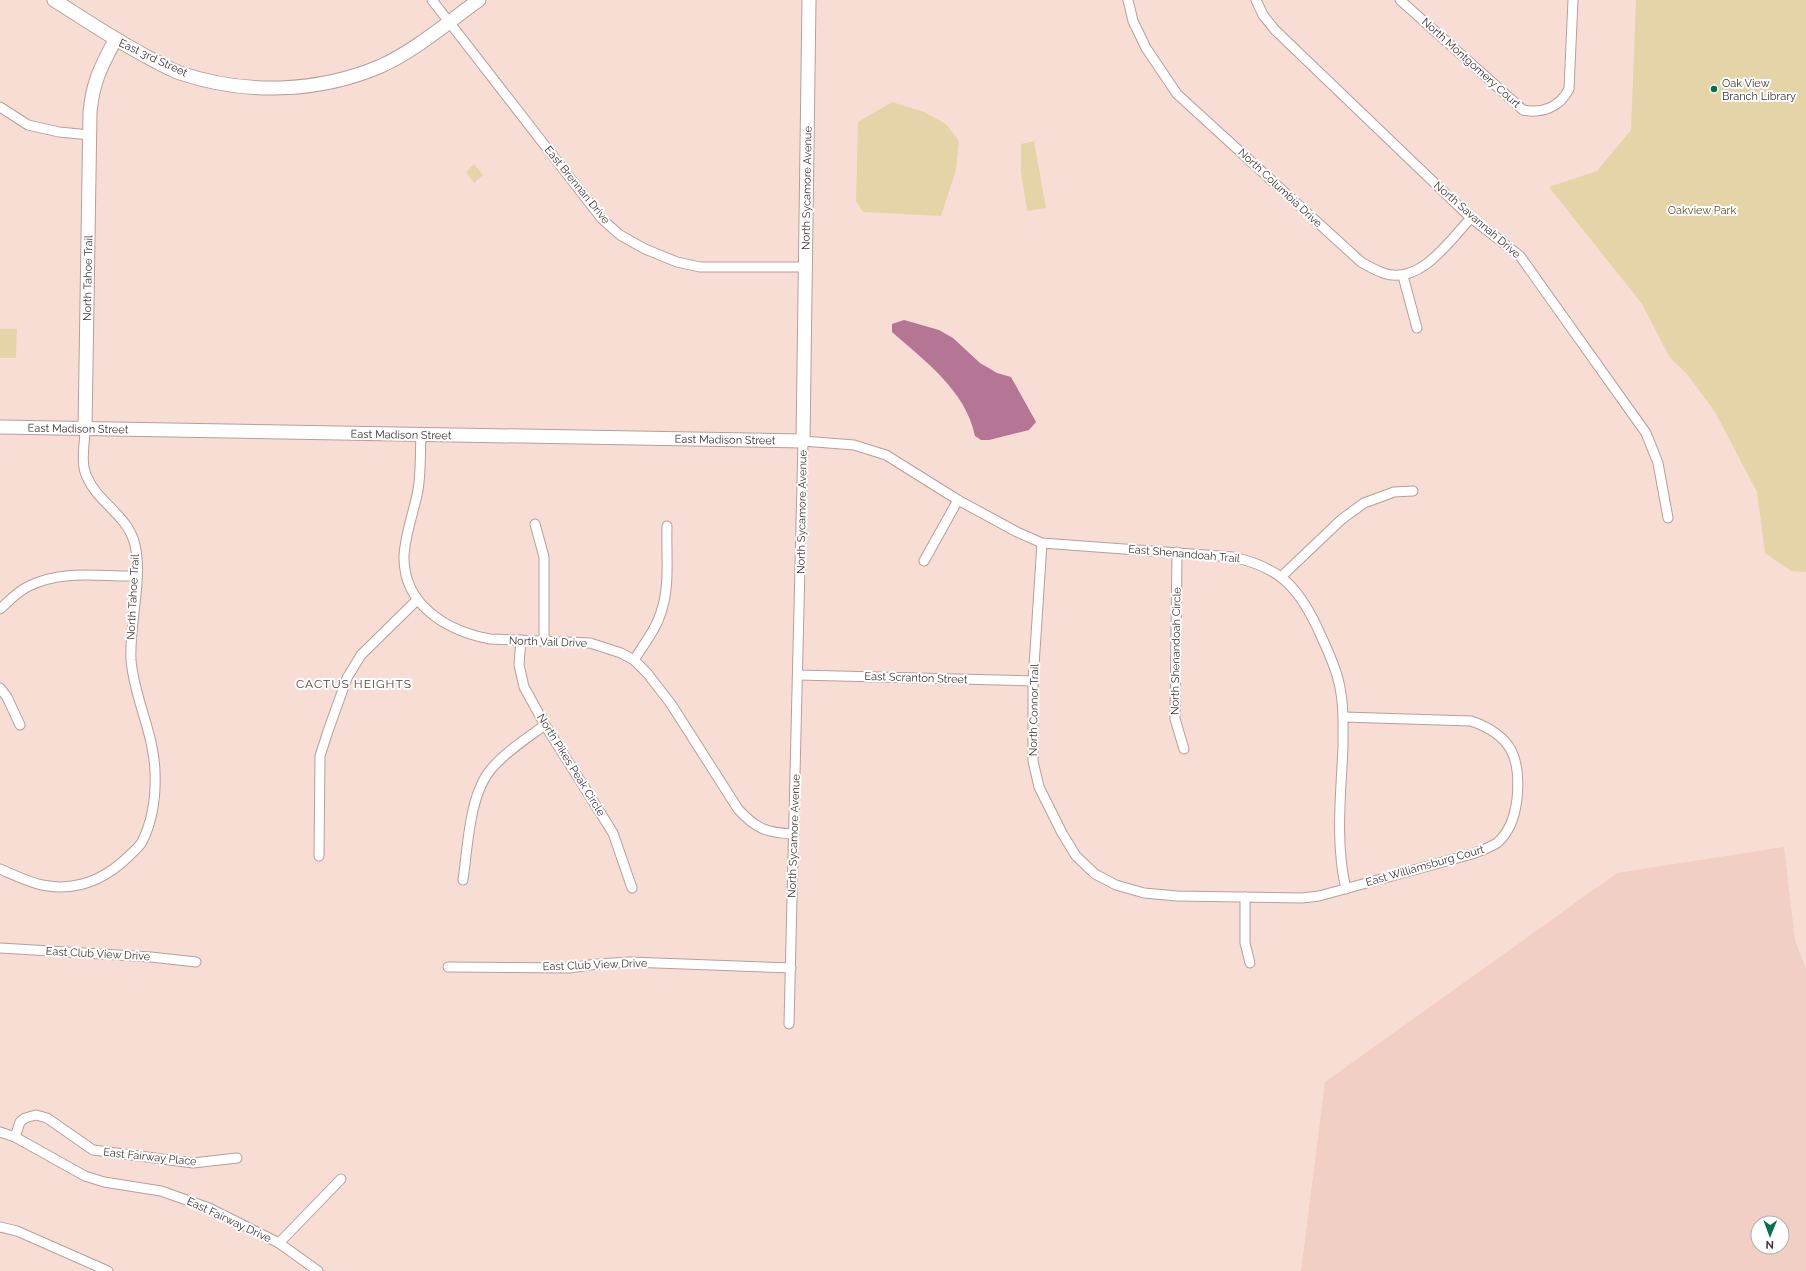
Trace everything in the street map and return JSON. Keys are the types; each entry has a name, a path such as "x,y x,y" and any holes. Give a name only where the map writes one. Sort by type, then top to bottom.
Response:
{"main road":[{"name":"East 3rd Street","path":"54,0 115,40 179,73 219,83 255,88 283,88 316,85 351,76 382,65 412,48 479,0"},
{"name":"North Sycamore Avenue","path":"803,441 809,0"},
{"name":"North Tahoe Trail","path":"85,429 92,90 98,71 115,40"},
{"name":"East Madison Street","path":"0,427 422,436 803,441"}],"street":[{"name":"East Brennan Drive","path":"432,0 602,219 620,235 645,249 677,262 700,267 806,267"},
{"name":"North Columbia Drive","path":"1128,0 1133,21 1146,48 1177,94 1361,262 1384,274 1402,276"},
{"name":"North Savannah Drive","path":"1256,0 1263,15 1275,30 1471,218 1520,256 1639,422 1651,444 1658,463 1668,518"},
{"name":"North Montgomery Court","path":"1400,0 1523,110 1539,111 1554,107 1566,96 1569,89 1573,0"},
{"path":"0,107 28,125 52,131 90,135"},
{"path":"1417,328 1402,276 1421,268 1471,218"},
{"name":"North Tahoe Trail","path":"0,869 42,885 55,887 93,881 106,875 119,866 141,844 151,821 154,807 155,771 153,751 136,687 132,660 131,644 137,554 133,538 128,528 87,477 84,459 85,429"},
{"name":"North Vail Drive","path":"422,436 418,489 404,555 405,568 417,600 436,619 462,632 490,639 590,643 621,653 634,660 647,673 671,704 749,822 763,830 794,834"},
{"name":"East Shenandoah Trail","path":"803,441 854,445 886,455 958,500 1017,532 1042,543 1233,557 1257,563 1282,576 1309,612 1329,655 1340,684 1344,717 1341,864 1346,889"},
{"name":"North Sycamore Avenue","path":"789,1024 799,675 803,441"},
{"path":"1282,576 1342,519 1364,503 1394,492 1413,491"},
{"path":"924,561 958,500"},
{"path":"535,524 544,558 544,640"},
{"path":"634,660 656,625 662,609 665,591 667,526"},
{"name":"North Connor Trail","path":"1042,543 1033,681 1031,750 1035,776 1049,808 1076,856 1095,874 1116,885 1144,893 1177,896 1245,897"},
{"name":"North Shenandoah Circle","path":"1177,552 1175,719 1184,749"},
{"path":"0,609 28,586 51,578 77,574 136,576"},
{"path":"319,856 320,756 347,678 361,655 417,600"},
{"name":"North Pikes Peak Circle","path":"521,640 519,665 524,687 545,725 613,833 632,888"},
{"name":"East Scranton Street","path":"799,675 1033,681"},
{"path":"0,688 7,697 20,725"},
{"name":"East Williamsburg Court","path":"1245,897 1302,898 1319,896 1472,854 1493,845 1506,833 1516,811 1518,777 1512,753 1499,736 1489,728 1471,721 1344,717"},
{"path":"463,880 475,802 482,784 491,769 503,756 545,725"},
{"path":"1245,897 1245,943 1250,963"},
{"name":"East Club View Drive","path":"0,948 151,957 196,962"},
{"name":"East Club View Drive","path":"448,967 569,968 596,964 630,962 791,968"},
{"name":"East Fairway Place","path":"15,1137 16,1128 20,1122 25,1118 36,1115 47,1118 93,1150 193,1163 237,1158"},
{"name":"East Fairway Drive","path":"0,1132 15,1137 85,1176 104,1182 161,1191 190,1200 279,1244 318,1271"},
{"path":"279,1244 341,1179"},
{"path":"0,1227 17,1231 108,1271"}],"shaded area":[{"path":"904,320 939,330 953,338 980,363 997,373 1011,377 1036,422 1029,430 989,440 981,440 975,436 963,405 953,391 930,366 892,332 892,324"},
{"path":"1784,847 1795,940 1806,969 1806,1271 1301,1271 1325,1082 1617,873"}],"green space":[{"name":"Oakview Park","path":"1636,0 1806,0 1806,572 1791,571 1765,553 1757,492 1715,412 1687,374 1670,358 1642,304 1549,187 1597,171 1631,130"},
{"path":"892,102 924,112 946,124 959,141 956,170 941,216 863,212 856,201 858,122"},
{"path":"1034,141 1046,208 1027,211 1021,172 1021,144"},
{"path":"474,164 483,175 474,183 466,172"},
{"path":"0,329 17,329 16,358 0,358"}],"place":[{"name":"Oak View Branch Library","path":"1714,89"}],"district":[{"name":"CACTUS HEIGHTS","path":"354,684"}]}
